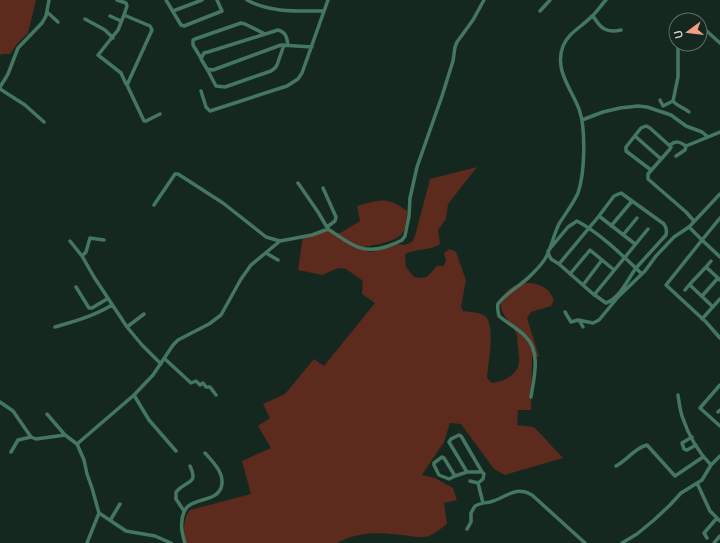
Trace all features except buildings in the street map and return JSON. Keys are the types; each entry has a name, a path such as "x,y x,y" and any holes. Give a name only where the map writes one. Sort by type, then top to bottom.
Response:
{"street":[{"path":"44,122 25,105 0,88 8,74 18,48 42,24 47,12 49,0"},
{"path":"117,0 126,3 127,6 122,21 113,38 99,52 98,55 121,73 144,121 160,114"},
{"path":"166,0 181,24 184,26 222,11 217,0"},
{"path":"173,11 202,0"},
{"path":"247,0 256,5 286,11 324,11"},
{"path":"201,91 206,107 210,111 287,86 298,79 306,63 328,0"},
{"path":"298,184 318,212 327,228 350,243 368,250 376,250 402,240 405,236 409,216 410,198 417,167 442,96 453,61 455,47 484,0"},
{"path":"540,11 550,0"},
{"path":"531,397 536,366 535,354 528,338 499,316 498,304 530,277 543,262 552,238 578,192 583,162 582,120 579,109 562,75 560,59 561,51 566,41 593,16 606,0"},
{"path":"47,12 58,22"},
{"path":"124,15 150,26 152,30 127,85"},
{"path":"110,16 122,21"},
{"path":"593,16 600,25 608,31 612,32 621,30"},
{"path":"85,19 105,30 113,38"},
{"path":"201,59 204,53 278,30 283,31 286,35 286,45 275,68 270,71 225,86 216,86 193,45 193,40 195,39 241,24 246,24 265,34"},
{"path":"708,32 720,43"},
{"path":"207,70 213,70 281,45 312,47"},
{"path":"673,101 678,77 678,52"},
{"path":"660,100 663,106 673,101"},
{"path":"673,101 676,105 681,106 689,112"},
{"path":"582,120 603,112 638,106 671,115 686,126 702,132 708,137"},
{"path":"651,170 626,151 626,147 641,128 646,126 670,145"},
{"path":"676,156 685,150 686,146 720,132"},
{"path":"635,136 661,159"},
{"path":"686,146 676,142 670,145 670,149 648,174 648,179 686,212 694,221"},
{"path":"154,205 175,174 178,174 223,203 266,237 280,241 312,235 327,228 335,221 336,217 323,188"},
{"path":"548,251 551,259 559,264 594,295 606,303 611,301 619,293 636,268 666,236 667,231 664,224 621,193 616,195 559,264"},
{"path":"565,312 571,322 579,320 593,323 599,320 618,297 642,274 674,237 689,227 720,194"},
{"path":"611,226 632,201"},
{"path":"599,216 635,244"},
{"path":"623,235 637,218"},
{"path":"720,218 666,285 720,338"},
{"path":"548,251 576,221 590,228 642,274"},
{"path":"689,227 720,256"},
{"path":"594,295 648,229"},
{"path":"82,256 86,252 90,238 104,240"},
{"path":"70,241 82,256 107,299 127,327 161,364"},
{"path":"77,444 134,395 161,364 178,340 209,324 221,315 241,279 251,265 280,241"},
{"path":"570,274 590,250 614,270"},
{"path":"266,253 278,260"},
{"path":"583,285 602,260"},
{"path":"685,290 711,261"},
{"path":"702,296 719,279 706,267"},
{"path":"690,284 713,307"},
{"path":"76,287 89,308 92,308 94,315"},
{"path":"92,308 107,299"},
{"path":"702,319 720,299"},
{"path":"55,327 94,315 112,305"},
{"path":"127,327 144,314"},
{"path":"579,320 583,327"},
{"path":"164,359 191,383 196,380 200,385 203,383 206,387 210,387 216,394"},
{"path":"720,385 700,408 720,426"},
{"path":"134,395 149,420 176,451"},
{"path":"678,395 682,415 692,437 703,457 710,465"},
{"path":"0,402 13,412 31,437"},
{"path":"48,414 65,435 77,444 84,460 99,513 87,543"},
{"path":"11,452 18,440 31,437 36,439 65,435"},
{"path":"467,472 450,442 451,439 459,435 484,474 484,477 478,483"},
{"path":"692,437 682,442 684,449 687,450 696,445"},
{"path":"616,466 624,462 637,448 647,445 675,476 703,457"},
{"path":"185,543 182,522 184,512 188,507 197,501 219,492 222,485 221,473 205,453"},
{"path":"622,543 637,534 654,520 681,493 702,480 710,465 720,456"},
{"path":"455,476 444,458 442,457 434,463 440,477 449,480 455,476 467,472 482,472"},
{"path":"184,512 176,499 176,492 179,488 191,482 193,479 194,476 190,466"},
{"path":"470,482 478,483"},
{"path":"478,483 483,503"},
{"path":"697,483 710,511 718,519 704,533 707,538"},
{"path":"467,529 471,522 471,513 475,506 496,500 514,492 526,492 532,495 585,543"},
{"path":"111,520 120,504"},
{"path":"99,513 126,531 155,536 171,543"},
{"path":"714,543 720,536"}],"shaded area":[{"path":"0,0 36,0 28,33 10,54 1,54 0,56"},
{"path":"477,167 448,204 446,219 438,230 440,244 432,248 405,254 406,267 414,277 427,277 437,266 444,266 446,260 444,253 450,249 456,252 466,280 461,307 463,311 485,316 490,328 490,355 487,378 492,383 501,381 513,374 518,367 519,360 517,335 504,315 501,307 503,296 513,287 526,283 539,285 549,292 554,300 551,306 531,312 527,318 539,357 532,357 531,410 518,410 517,425 534,427 563,458 505,475 494,469 461,424 450,423 444,442 422,475 435,478 453,488 457,500 444,503 447,524 429,536 420,537 384,533 368,534 345,539 337,543 185,543 185,522 187,514 190,510 251,494 242,461 271,448 258,426 270,418 263,404 285,394 314,359 324,366 375,303 362,294 363,281 346,269 338,268 322,275 298,270 303,236 328,229 336,234 342,232 360,221 357,206 378,201 388,201 407,211 404,230 397,238 391,241 359,248 371,252 398,244 405,245 412,242 415,236 430,179"}]}
